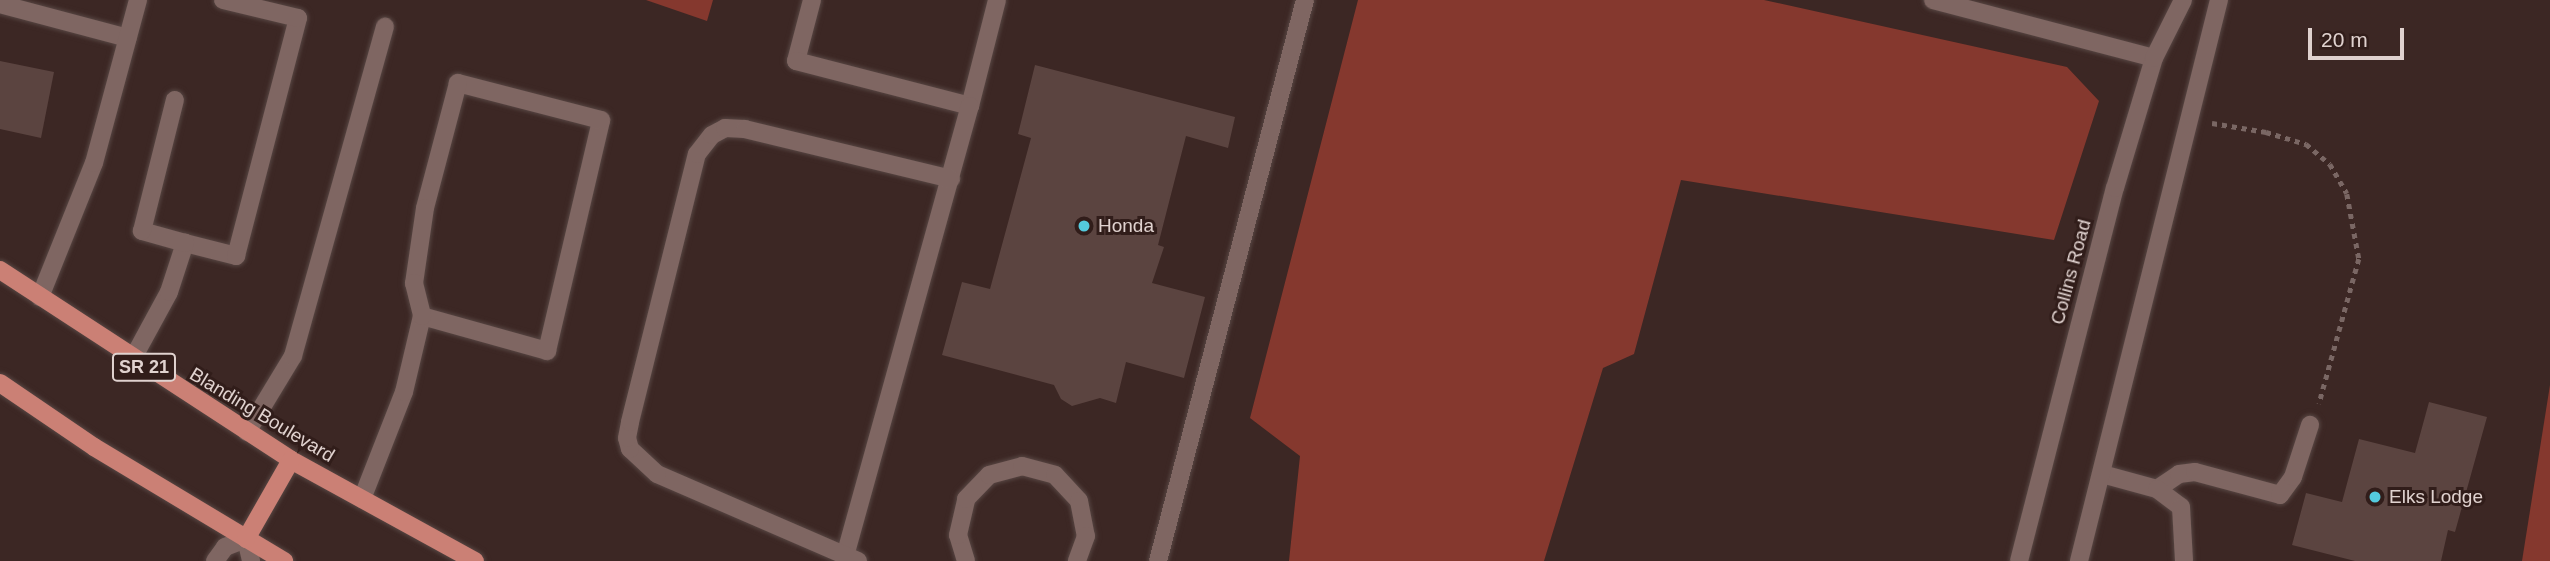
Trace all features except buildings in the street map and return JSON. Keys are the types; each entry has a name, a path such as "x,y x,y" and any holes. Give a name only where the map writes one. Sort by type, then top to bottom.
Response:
{"main road":[{"name":"Blanding Boulevard","path":"0,270 132,360 291,460 475,561"},
{"path":"0,383 284,561"},
{"path":"246,539 291,460"}],"street":[{"path":"40,297 94,163 138,0"},
{"path":"175,100 142,231 236,256 298,19 223,0"},
{"path":"812,0 796,61 970,106"},
{"path":"951,179 745,129 725,128 712,135 696,154 626,438 641,462 657,474 851,559 951,179 970,106 996,0"},
{"path":"1158,561 1305,0"},
{"path":"1933,0 2154,58"},
{"name":"Collins Road","path":"2019,561 2115,188 2154,58 2183,0"},
{"path":"2079,561 2187,119 2219,0"},
{"path":"0,4 128,38"},
{"path":"247,432 293,356 385,27"},
{"path":"362,499 404,392 422,316 414,283 423,220 458,83 601,120 547,351 422,316"},
{"path":"132,360 169,292 185,243"},
{"path":"2157,489 2179,474 2194,472 2280,495 2293,477 2310,425"},
{"path":"966,561 958,535 965,499 989,475 1022,466 1055,475 1079,501 1086,536 1077,561"},
{"path":"2102,474 2157,489 2181,507 2184,561"},
{"path":"215,561 225,547 246,539 251,561"}],"path":[{"path":"2187,119 2266,132 2306,144 2336,172 2347,194 2357,229 2356,273 2310,425"}],"shaded area":[{"path":"646,0 713,0 707,21"},
{"path":"1358,0 1764,0 2067,67 2099,101 2054,240 1681,180 1634,354 1603,368 1544,561 1289,561 1300,456 1250,418"},
{"path":"2550,385 2550,561 2522,561"}],"place":[{"name":"Honda","path":"1084,226"},
{"name":"Elks Lodge","path":"2375,497"}]}
